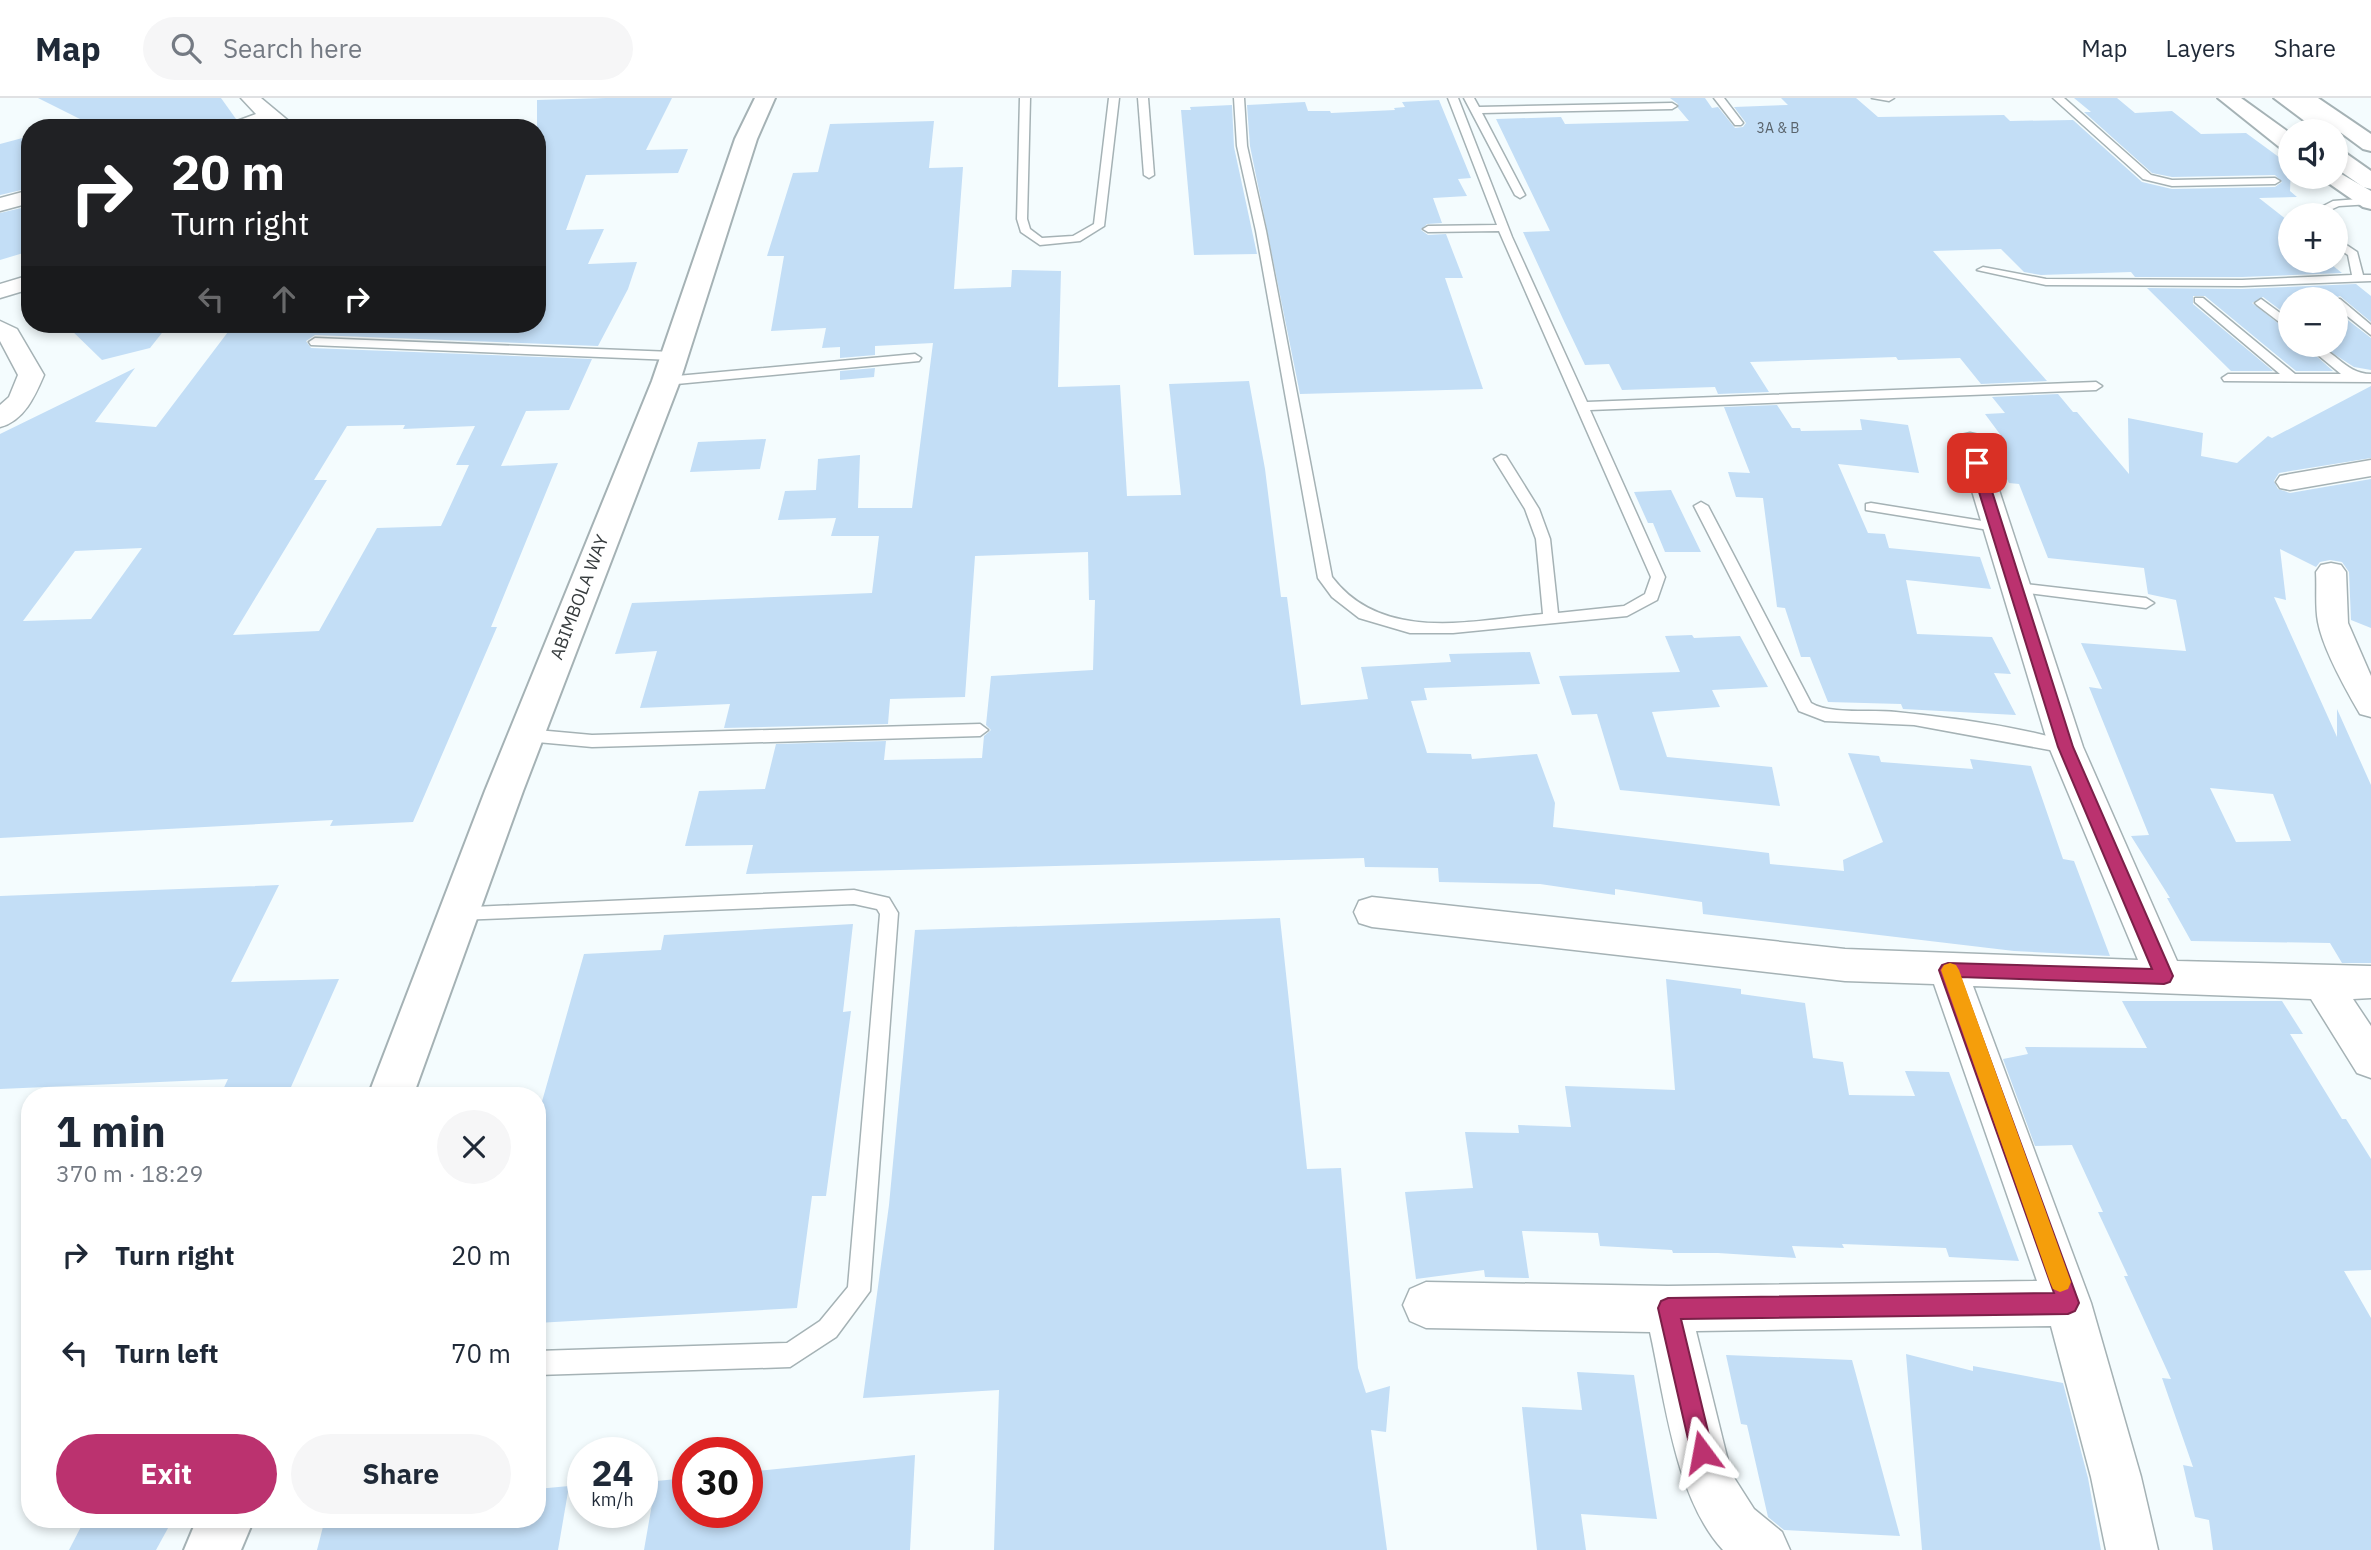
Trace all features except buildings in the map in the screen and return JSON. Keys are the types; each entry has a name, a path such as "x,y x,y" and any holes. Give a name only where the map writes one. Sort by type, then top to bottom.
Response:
{"main road":[{"path":"765,98 785,98"},
{"name":"ABIMBOLA WAY","path":"393,1087 526,734 669,368 746,139 765,98"},
{"path":"2228,98 2278,135"},
{"path":"2253,98 2283,119"},
{"path":"2284,98 2315,119"},
{"path":"2304,98 2368,140"},
{"path":"2348,143 2371,159"},
{"path":"2348,171 2370,195"},
{"path":"2348,184 2370,195"},
{"path":"212,1550 222,1528"}],"street":[{"path":"250,98 274,119"},
{"path":"261,119 269,116"},
{"path":"0,205 21,199"},
{"path":"0,292 21,285"},
{"path":"0,328 8,334 31,375 20,400 0,419"},
{"path":"1970,441 2066,747 2164,976"},
{"path":"2290,482 2371,468"},
{"path":"2331,572 2333,623 2357,645 2353,672 2371,706"},
{"path":"1372,912 1845,965 2322,983 2371,982"},
{"path":"1948,970 2068,1303 2116,1477 2132,1550"},
{"path":"2322,983 2371,1060"},
{"path":"1426,1305 1668,1308 2068,1303"},
{"path":"1668,1308 1707,1476 1717,1500 1738,1528 1764,1550"}],"lane":[{"path":"1025,98 1022,219 1025,230 1040,242 1076,239 1099,226 1114,98"},
{"path":"1143,98 1149,175"},
{"path":"1239,98 1242,146 1261,231 1325,578 1337,594 1364,614 1409,628 1453,628 1627,611 1652,597 1658,577 1504,228 1453,98"},
{"path":"1469,98 1520,195"},
{"path":"1719,98 1738,124"},
{"path":"1877,98 1889,98"},
{"path":"2058,98 2140,173 2156,180 2172,183 2275,181"},
{"path":"1474,110 1584,102 1670,105"},
{"path":"2337,203 2370,195"},
{"path":"1428,229 1504,228"},
{"path":"2348,250 2353,254 2358,278"},
{"path":"1983,270 2046,282 2242,283 2371,278"},
{"path":"2199,300 2291,377"},
{"path":"2261,303 2278,317"},
{"path":"2348,311 2371,331"},
{"path":"315,342 669,368 915,358"},
{"path":"2327,357 2351,376"},
{"path":"2228,378 2371,378"},
{"path":"1583,406 2096,386"},
{"path":"1501,459 1532,509 1543,539 1551,617"},
{"path":"1701,506 1805,707 1811,711 1825,716 1866,715 1960,726 2066,747"},
{"path":"1871,507 1995,527"},
{"path":"2017,587 2146,603"},
{"path":"526,734 592,741 980,730"},
{"path":"458,913 853,897 883,903 889,913 859,1291 828,1329 790,1354 546,1363"}],"slow traffic":[{"path":"1950,970 2060,1282"}],"route":[{"path":"1702,1452 1668,1308 2068,1303 1948,970 2164,976 2066,747 1977,463"}]}
